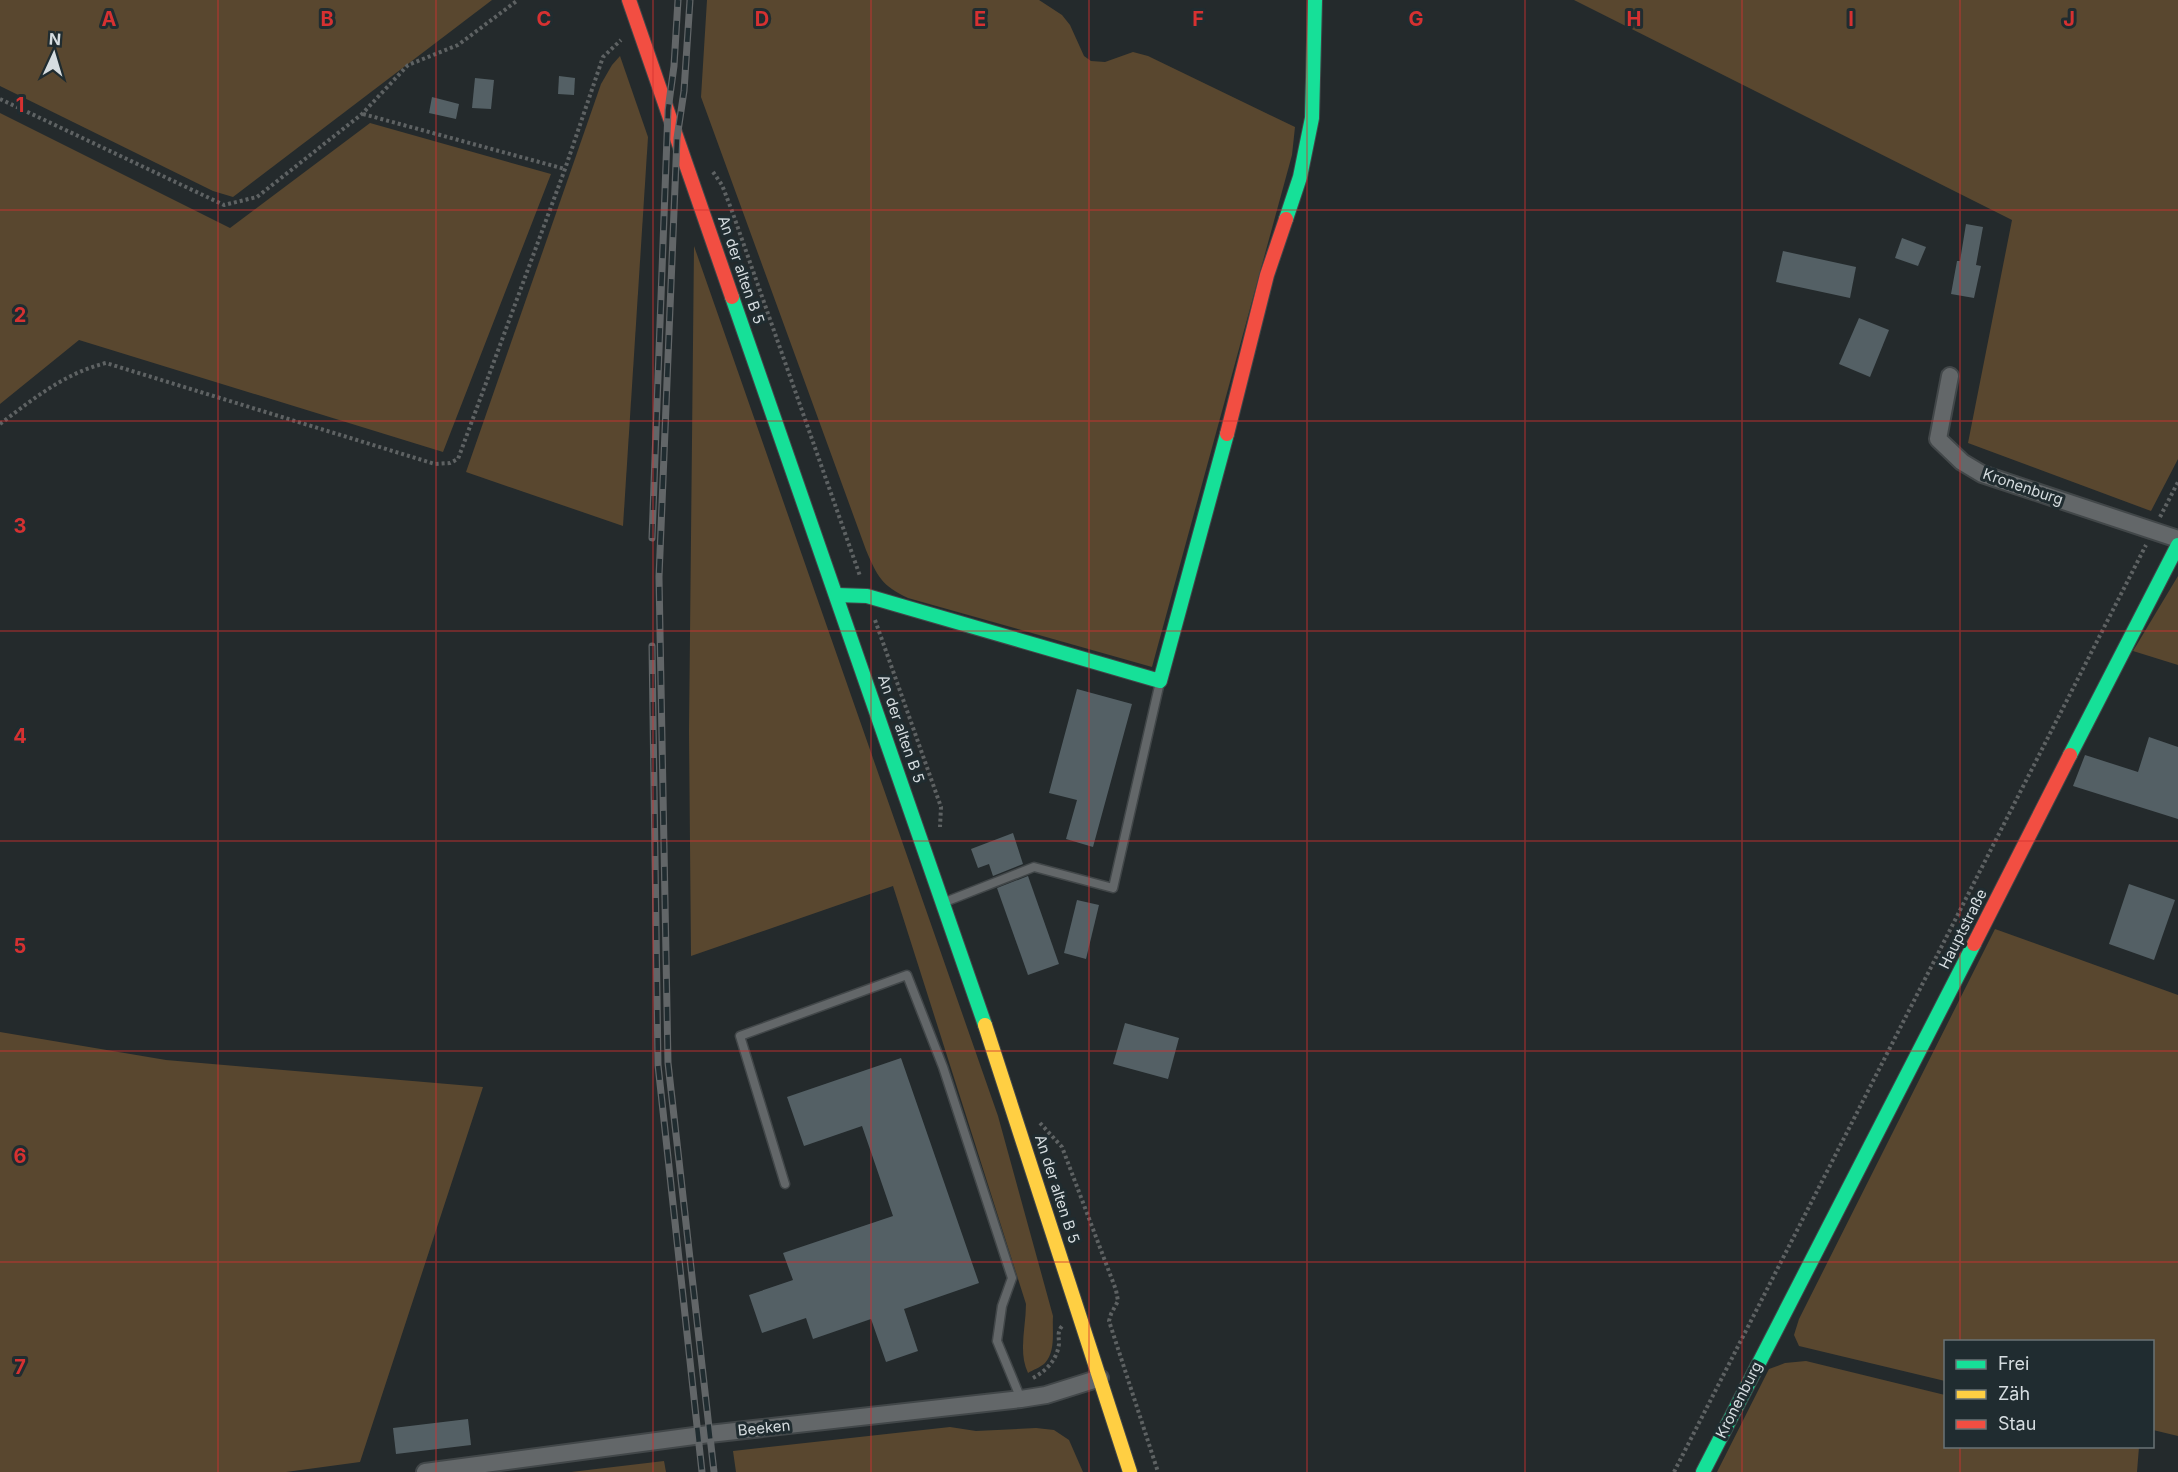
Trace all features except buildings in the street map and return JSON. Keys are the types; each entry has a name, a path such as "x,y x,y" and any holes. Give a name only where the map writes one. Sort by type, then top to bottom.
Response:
{"main road":[{"name":"An der alten B 5","path":"629,0 1016,1113 1131,1472"},
{"path":"837,595 867,596 1160,681 1214,487 1267,276 1300,177 1312,118 1315,0"},
{"name":"Hauptstraße","path":"1777,1328 2178,544"},
{"name":"Kronenburg","path":"1703,1472 1777,1328"}],"street":[{"name":"Kronenburg","path":"1950,376 1938,439 1962,462 1982,474 2178,539"},
{"name":"Beeken","path":"425,1472 709,1434 1021,1399 1046,1395 1100,1378"}],"lane":[{"path":"943,903 1034,867 1113,888 1160,681"},
{"path":"785,1184 740,1036 908,975 943,1067 1012,1278 1002,1306 997,1341 1021,1399"}],"path":[{"path":"0,99 224,205 257,197 362,114 408,65 458,45 518,0"},
{"path":"0,424 65,379 85,368 106,363 435,464 450,464 458,459 565,169 603,57 615,44 639,28"},
{"path":"362,114 565,169"},
{"path":"712,172 722,185 732,211 940,807 940,832"},
{"path":"1674,1472 2178,482"},
{"path":"1038,1120 1062,1147 1116,1290 1118,1301 1109,1321 1158,1472"},
{"path":"1021,1399 1030,1380 1049,1367 1053,1360 1059,1344 1058,1331 1062,1325 1097,1312 1111,1314"}],"shaded area":[{"path":"0,0 492,0 233,197 213,191 0,86"},
{"path":"707,0 1039,0 1062,15 1070,25 1084,56 1091,61 1105,62 1133,52 1148,56 1295,127 1292,155 1152,667 908,598 892,589 881,579 866,550 701,97"},
{"path":"1574,0 2178,0 2178,459 2151,511 1968,443 2012,220"},
{"path":"620,56 648,137 623,526 466,472 601,84"},
{"path":"0,113 230,228 370,123 551,174 443,452 79,340 0,404"},
{"path":"694,246 998,1116 1053,1316 1051,1353 1043,1364 1028,1373 1023,1357 1026,1304 893,886 691,956 689,731"},
{"path":"2178,576 2178,665 2133,651"},
{"path":"1995,929 2178,995 2178,1436 2154,1430 2154,1340 1944,1340 1944,1381 1799,1346 1794,1335 1799,1319"},
{"path":"0,1032 166,1060 483,1087 360,1462 286,1472 0,1472"},
{"path":"1806,1361 1944,1395 1944,1448 2139,1448 2137,1472 1717,1472 1769,1369 1785,1363"},
{"path":"950,1427 976,1431 1036,1428 1054,1430 1069,1440 1083,1472 736,1472 733,1451"},
{"path":"664,1461 666,1472 571,1472"}],"railway":[{"path":"652,538 668,110 674,66 678,0"},
{"path":"690,0 684,91 677,138 659,577 668,1063 714,1472"},
{"path":"652,646 658,1065 702,1472"}],"traffic: fast":[{"path":"1286,219 1300,177 1312,118 1315,0"},
{"path":"732,297 985,1025"},
{"path":"837,595 867,596 1160,681 1227,434"},
{"path":"2070,755 2178,545"},
{"path":"1703,1472 1974,944"}],"traffic: slow":[{"path":"985,1025 1130,1472"}],"traffic: jam":[{"path":"629,0 732,297"},
{"path":"1227,434 1267,275 1286,219"},
{"path":"1974,944 2070,755"}]}
